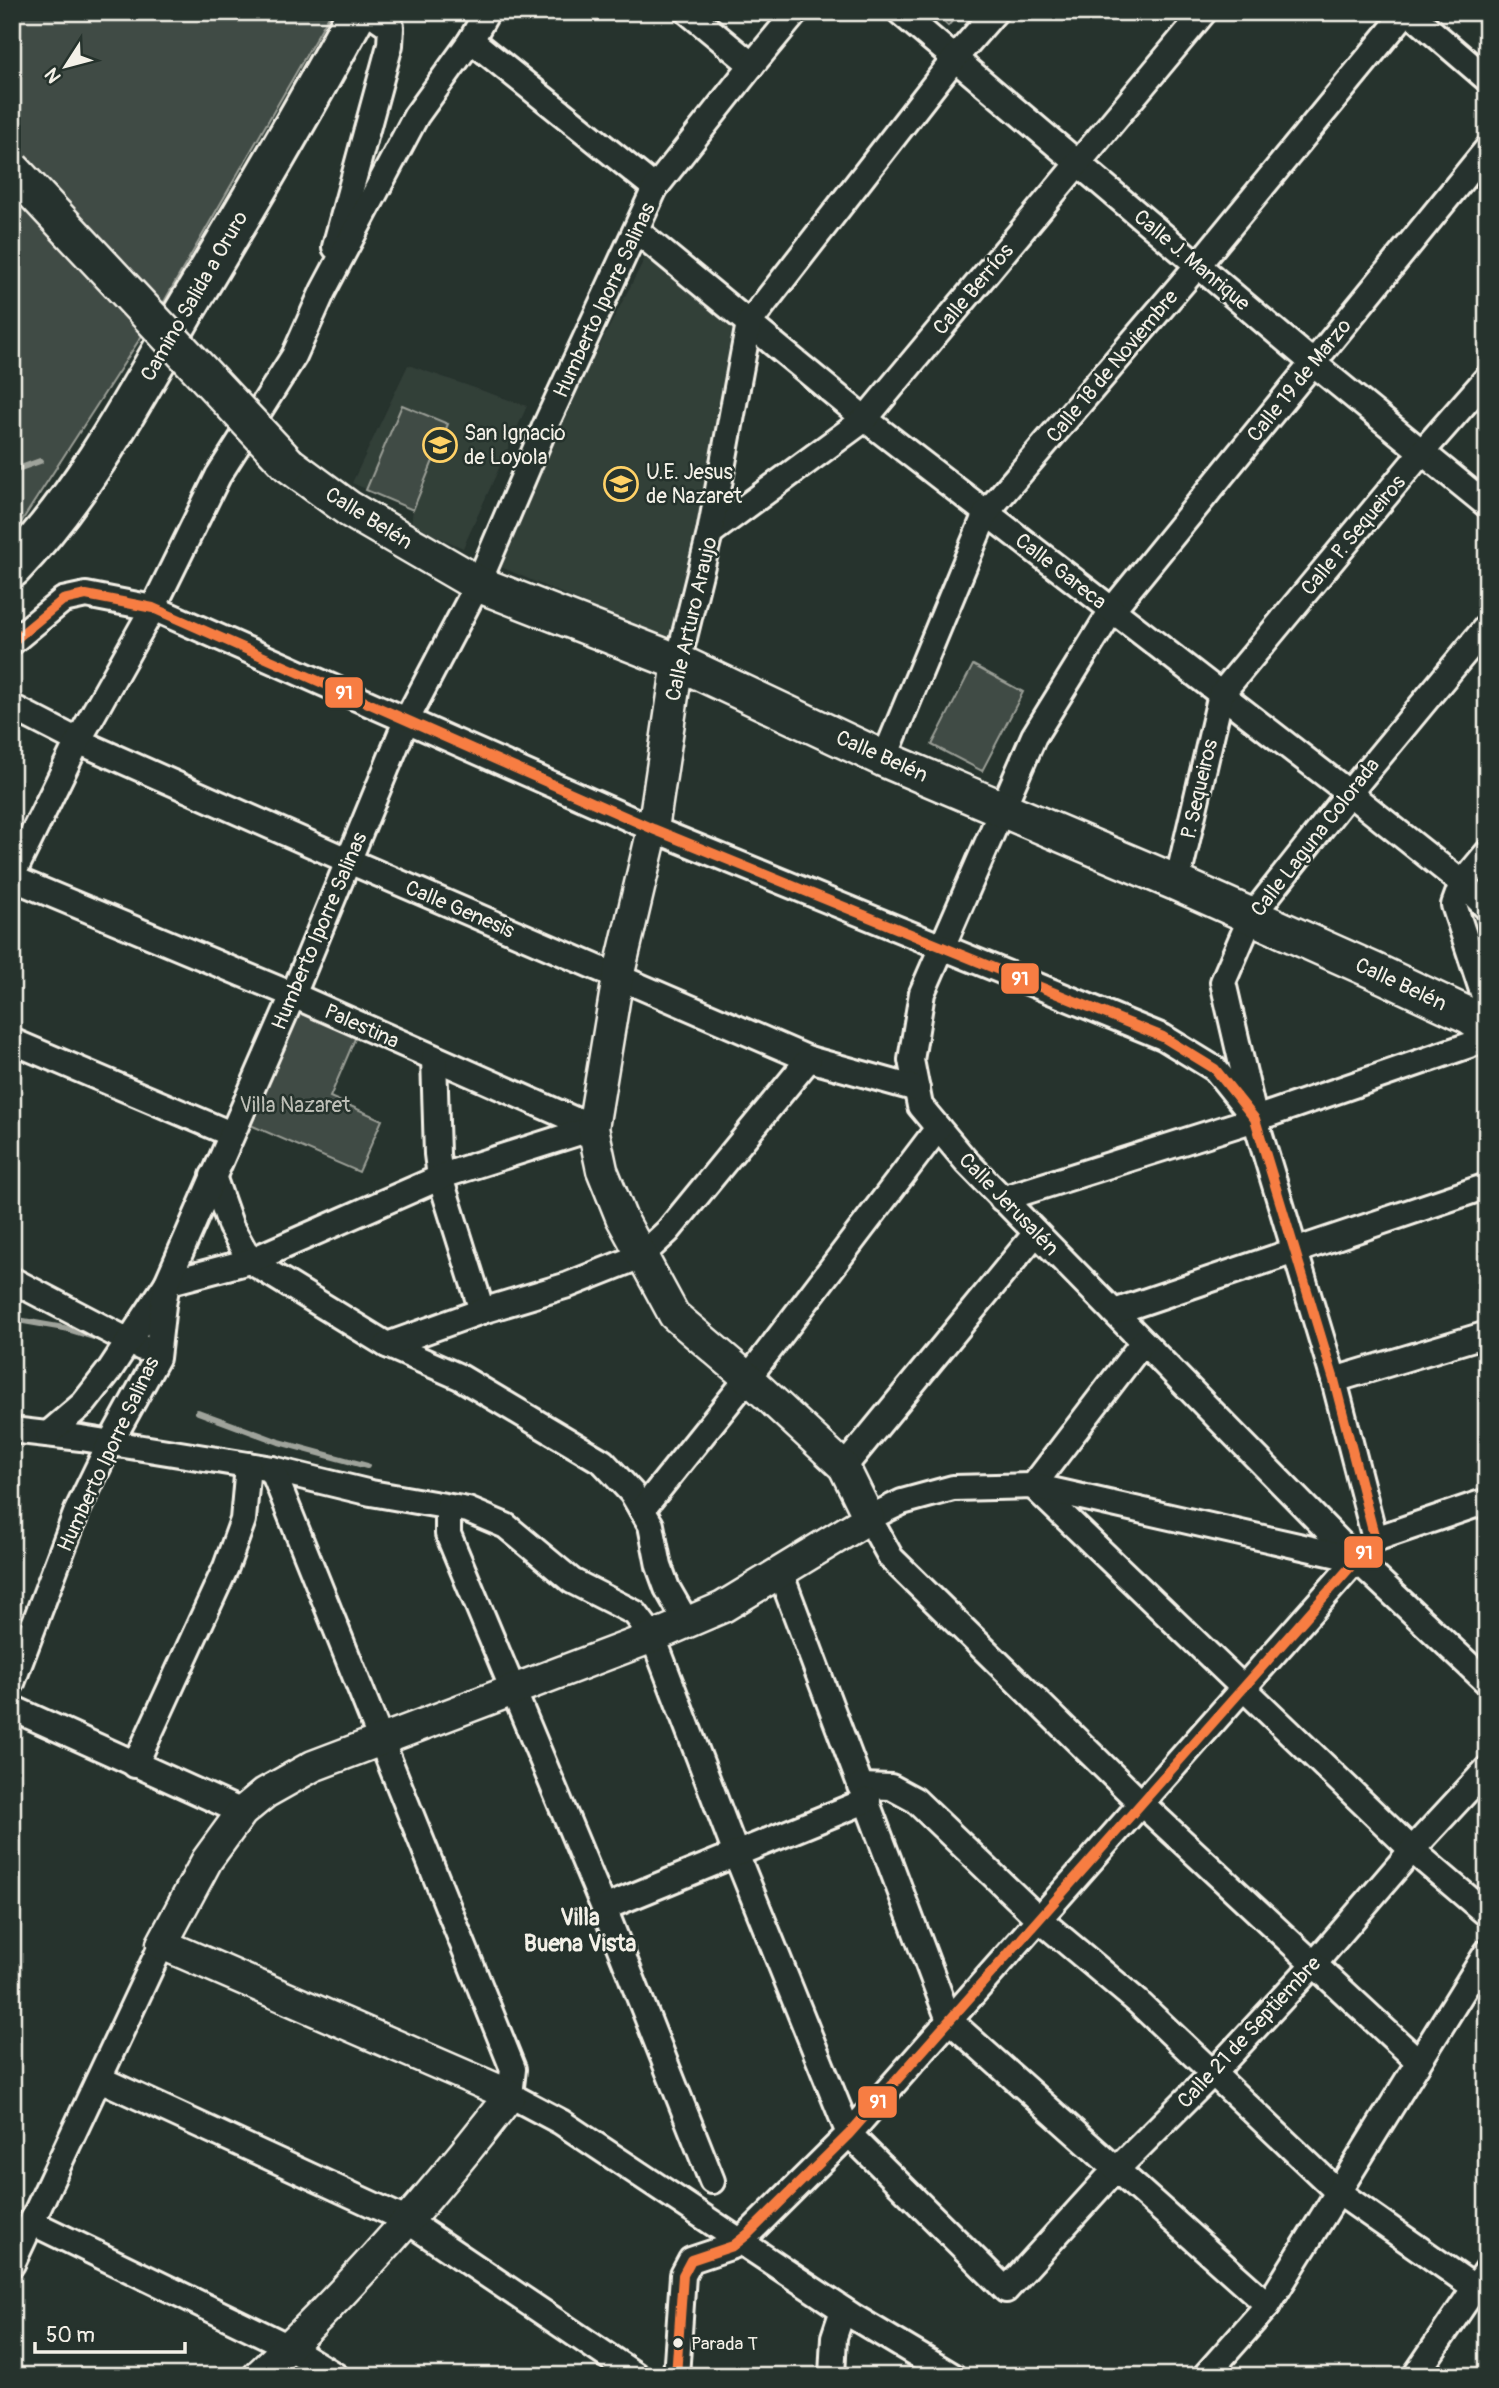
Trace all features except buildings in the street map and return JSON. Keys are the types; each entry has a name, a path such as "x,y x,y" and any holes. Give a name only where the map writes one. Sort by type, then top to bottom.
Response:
{"highway":[{"name":"Camino Salida a Oruro","path":"12,568 41,538 113,435 320,81 357,12"}],"main road":[{"name":"Calle Belén","path":"12,169 288,464 349,509 478,584 678,662 884,759 1177,883 1421,993 1470,1016 1487,1028"}],"street":[{"path":"323,291 390,45 391,27 369,12"},
{"path":"12,877 78,741 153,608 218,476 294,356 323,291 416,116 471,40 487,12"},
{"path":"688,12 752,65"},
{"name":"Humberto Iporre Salinas","path":"12,1683 77,1511 109,1444 157,1358 167,1283 293,995 406,721 478,584 547,422 655,188 796,12"},
{"name":"Calle J. Manrique","path":"900,12 1313,363 1487,505"},
{"name":"Calle Arturo Araujo","path":"844,1468 748,1378 674,1314 621,1217 602,1170 593,1128 618,976 653,829 678,662 710,533 749,323 955,58 995,12"},
{"name":"Calle Berríos","path":"710,533 865,419 1204,12"},
{"path":"1407,12 1487,79"},
{"name":"Calle 18 de Noviembre","path":"884,759 986,513 1198,265 1407,12"},
{"path":"471,40 655,188"},
{"name":"Calle 19 de Marzo","path":"1112,610 1487,149"},
{"name":"Calle Gareca","path":"637,231 865,419 1349,793 1462,883 1487,908"},
{"name":"Calle P. Sequeiros","path":"1221,694 1487,378"},
{"path":"12,642 62,600 86,595 153,608 653,829 1163,1037 1215,1069 1255,1119"},
{"name":"Calle Jerusalén","path":"1112,610 1034,736 922,993 911,1060 920,1106 1002,1199 1356,1559 1487,1682"},
{"name":"Calle Laguna Colorada","path":"1375,1539 1334,1380 1255,1119 1223,982 1251,917 1487,626"},
{"name":"P. Sequeiros","path":"1177,883 1221,694"},
{"name":"Calle Genesis","path":"12,707 78,741 349,862 810,1059 917,1089"},
{"path":"1487,853 1462,883 1454,905 1487,1005"},
{"name":"Palestina","path":"12,877 293,995 593,1128"},
{"path":"1002,1199 1255,1119 1487,1039"},
{"path":"12,1041 231,1134"},
{"path":"434,1058 440,1177 482,1311"},
{"path":"387,1345 482,1311 568,1285 641,1256 668,1231 810,1059"},
{"path":"48,1434 84,1403 167,1283 250,1261 440,1177 593,1128"},
{"path":"642,1510 748,1378 938,1128"},
{"path":"214,1175 231,1227 250,1261 387,1345 460,1377 603,1462 632,1493 651,1525 659,1566 667,1588 687,1623"},
{"path":"1114,1312 1487,1186"},
{"path":"1036,1233 844,1468 891,1558 1141,1803 1418,2061"},
{"path":"12,1280 129,1339 157,1358"},
{"path":"1334,1380 1487,1334"},
{"path":"1033,1486 1143,1342"},
{"path":"12,1430 260,1467 371,1493 468,1510 506,1526 572,1581 635,1613 653,1637 736,1854 849,2134"},
{"path":"258,2376 289,2347 467,2151 510,2095 513,2069 381,1740 260,1467"},
{"path":"135,1765 226,1567 260,1467"},
{"path":"1033,1486 1412,1850 1487,1914"},
{"path":"12,2264 162,1944 207,1860 242,1812 265,1793 313,1766 687,1623 723,1607 869,1518 902,1502 953,1488 1033,1486 1356,1559"},
{"path":"676,2376 683,2276 691,2260 733,2246 849,2134 1375,1539 1487,1501"},
{"path":"448,1507 448,1534 604,1909 712,2181"},
{"path":"780,1572 949,2020 1268,2305"},
{"path":"12,1708 242,1812"},
{"name":"Calle 21 de Septiembre","path":"849,2134 1006,2290 1116,2170 1213,2073 1315,1963 1412,1850 1487,1769"},
{"path":"604,1909 736,1854 864,1793 891,1787 915,1800 1039,1919 1138,2002 1338,2192 1481,2279 1415,2376"},
{"path":"162,1944 510,2095 561,2122 843,2310 953,2376"},
{"path":"1205,2376 1268,2305 1487,1952"},
{"path":"100,2079 405,2220 637,2376"},
{"path":"33,2223 289,2347 336,2376"},
{"path":"832,2376 834,2337 843,2310"}],"shaded area":[{"name":"U.E. Jesus de Nazaret","path":"647,254 738,334 673,642 501,567 571,401"},
{"name":"San Ignacio de Loyola","path":"408,365 527,406 463,548 411,525 413,509 352,483"}],"green space":[{"path":"12,12 331,12 165,300 12,536"},
{"path":"933,12 960,12 948,26"},
{"path":"402,405 448,424 413,510 366,490"},
{"path":"973,665 1023,692 982,771 932,745"},
{"name":"Villa Nazaret","path":"298,1008 357,1034 330,1097 382,1120 359,1172 248,1124"}],"waterway":[{"path":"12,471 40,461"},
{"path":"12,1319 64,1328 103,1340"},
{"path":"198,1412 279,1442 367,1466"}],"transit line":[{"name":"91","path":"12,642 63,600 86,595 153,608 653,829 1163,1037 1215,1069 1255,1119 1334,1380 1375,1539 849,2134 733,2246 691,2260 683,2275 676,2376"}],"place":[{"name":"San Ignacio de Loyola","path":"440,445"},
{"name":"U.E. Jesus de Nazaret","path":"621,484"},
{"name":"Parada T","path":"678,2343"}],"district":[{"name":"Villa Buena Vista","path":"580,1930"}]}
